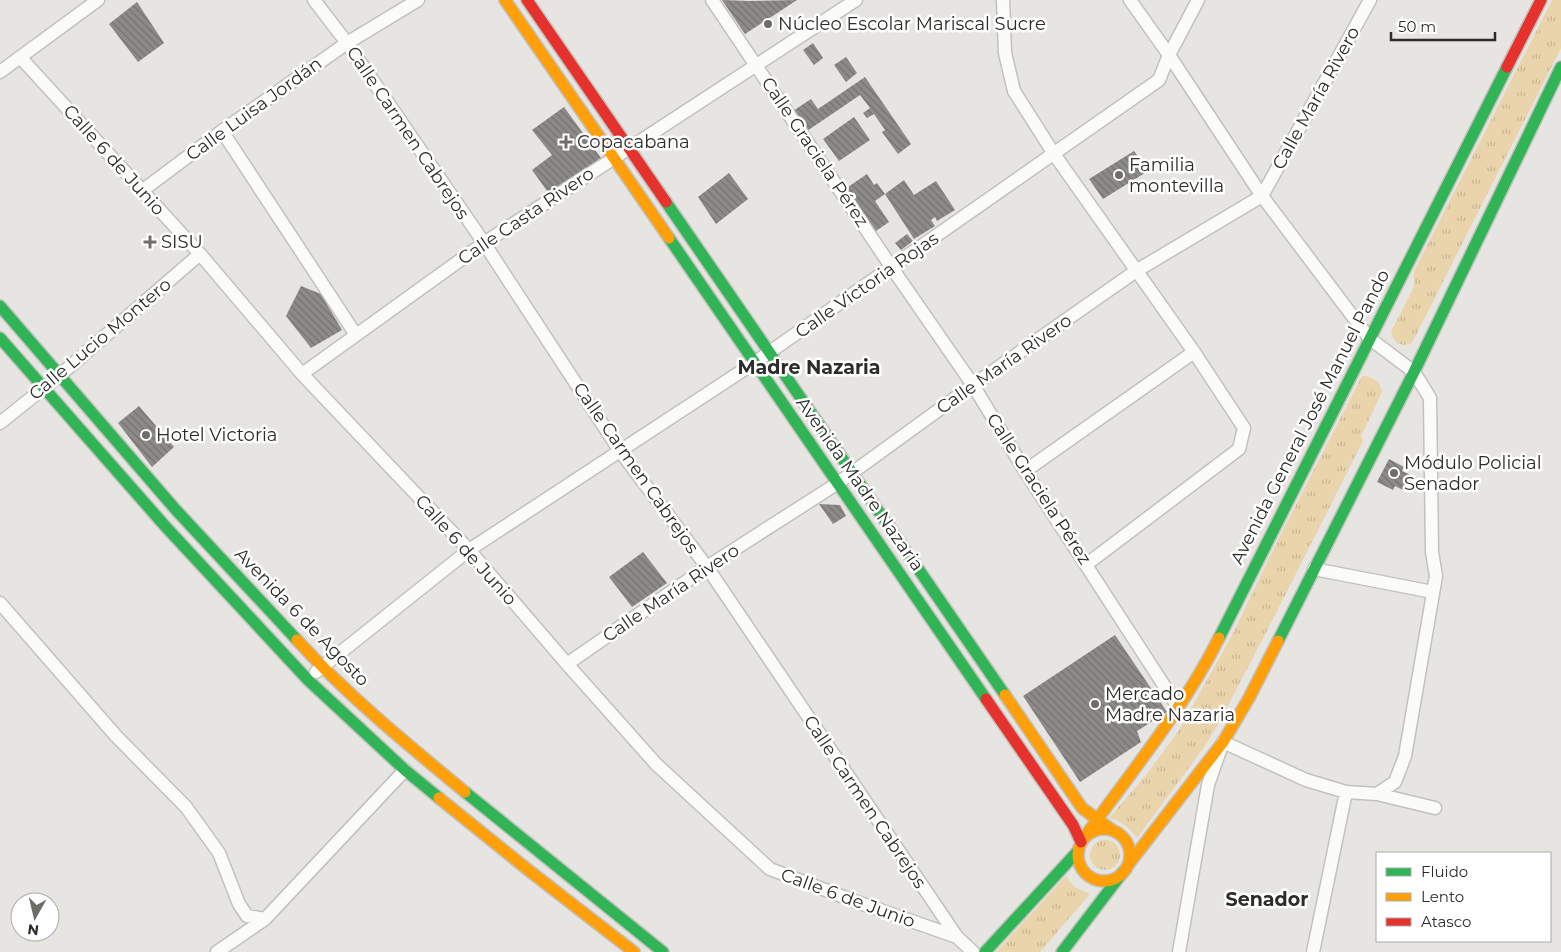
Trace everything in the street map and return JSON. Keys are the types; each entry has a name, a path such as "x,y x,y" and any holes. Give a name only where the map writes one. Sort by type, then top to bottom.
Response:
{"main road":[{"name":"Avenida Madre Nazaria","path":"505,0 1073,825 1082,843"},
{"name":"Avenida Madre Nazaria","path":"527,0 1082,808 1112,830"},
{"name":"Avenida General José Manuel Pando","path":"985,952 1082,843 1178,708 1205,666 1541,0"},
{"path":"1063,952 1223,742 1249,698 1558,82 1561,67"},
{"name":"Avenida 6 de Agosto","path":"0,306 176,510 322,668 419,754 663,952"},
{"name":"Avenida 6 de Agosto","path":"0,338 164,526 308,680 406,770 527,870 634,952"},
{"path":"1112,830 1120,834 1126,841 1130,858 1125,869 1110,880 1094,878 1087,874 1078,860 1082,843 1094,831 1112,830"}],"street":[{"path":"0,72 98,0"},
{"name":"Calle Carmen Cabrejos","path":"314,0 346,43 484,243 620,451 707,568 957,937"},
{"name":"Calle Luisa Jordán","path":"143,190 346,43 418,0"},
{"name":"Calle Graciela Pérez","path":"712,0 973,385 1025,471 1087,564 1178,708"},
{"name":"Calle Casta Rivero","path":"302,374 484,243 856,0"},
{"path":"1003,0 1006,53 1014,91 1054,154 1194,352 1244,428 1239,449 1087,564"},
{"path":"1130,0 1169,55 1262,196 1369,338 1414,372 1430,398 1432,552 1436,576 1405,756 1395,782 1376,794"},
{"name":"Calle Victoria Rojas","path":"308,680 469,550 769,353 1159,80 1169,55 1198,0"},
{"name":"Calle María Rivero","path":"567,664 707,568 838,483 973,385 1136,271 1262,196 1370,0"},
{"name":"Calle 6 de Junio","path":"21,58 200,254 302,374 469,550 656,764 770,869 957,937 973,952"},
{"path":"222,131 356,335"},
{"name":"Calle Lucio Montero","path":"0,423 60,375 200,254"},
{"path":"1025,471 1194,352"},
{"path":"1314,569 1433,592"},
{"path":"0,603 116,736 186,807 219,853 239,904 247,916 265,919"},
{"path":"1179,952 1208,785 1223,742 1306,780 1346,792 1376,794 1435,808"},
{"path":"217,952 265,919 406,770"},
{"path":"1313,952 1346,792"},
{"path":"640,952 650,942"}],"green space":[{"path":"1552,0 1561,0 1561,48 1412,343 1404,345 1398,343 1391,332 1414,287 1414,271"},
{"path":"1362,376 1375,380 1380,385 1382,392 1361,436 1363,441 1218,725 1202,750 1137,838 1125,825 1109,818 1147,774 1179,730 1231,637 1278,540"},
{"path":"1105,840 1111,841 1119,849 1119,861 1111,869 1105,870 1099,869 1091,861 1090,855 1091,849 1099,841"},
{"path":"1066,876 1074,887 1090,894 1040,952 996,952"}],"building":[{"path":"722,0 749,1 797,0 745,34"},
{"path":"137,2 164,43 138,62 109,24"},
{"path":"813,43 823,58 814,65 803,50"},
{"path":"846,57 857,73 846,82 834,65"},
{"path":"865,77 911,144 898,154 882,132 885,130 874,114 867,118 863,113 870,108 860,95 807,131 793,111 811,99 818,109"},
{"name":"Copacabana","path":"564,107 601,158 550,195 532,170 552,155 532,130"},
{"path":"854,117 870,140 839,161 823,139"},
{"name":"Familia montevilla","path":"1134,151 1148,171 1103,199 1089,179"},
{"path":"729,173 748,199 716,224 698,197"},
{"path":"867,174 874,185 877,183 885,194 875,201 889,222 876,231 845,189"},
{"path":"904,180 914,195 936,181 955,210 937,221 935,217 931,220 935,226 914,239 885,194"},
{"path":"907,234 913,241 901,250 895,243"},
{"path":"301,286 321,294 342,330 311,348 286,316"},
{"name":"Hotel Victoria","path":"139,406 174,447 152,467 118,423"},
{"name":"Módulo Policial Senador","path":"1389,459 1404,467 1402,471 1411,475 1403,490 1395,486 1393,490 1377,482"},
{"path":"819,504 840,505 846,516 833,524"},
{"path":"643,552 667,583 632,607 609,577"},
{"name":"Mercado Madre Nazaria","path":"1115,635 1167,712 1137,731 1141,742 1080,782 1023,696"}],"traffic: fast":[{"path":"1219,638 1507,67"},
{"path":"1278,641 1414,372 1561,67"},
{"path":"666,202 1005,695"},
{"path":"669,238 986,699"},
{"path":"0,306 176,510 297,640"},
{"path":"0,338 165,526 308,680 405,770 439,798"},
{"path":"465,792 663,952"},
{"path":"985,952 1078,851"},
{"path":"1062,952 1123,872"}],"traffic: slow":[{"path":"505,0 669,238"},
{"path":"1086,835 1174,714 1219,638"},
{"path":"297,640 357,700 465,792"},
{"path":"1128,865 1223,742 1249,698 1278,641"},
{"path":"1005,695 1082,808 1112,830"},
{"path":"439,798 634,952"},
{"path":"1104,829 1114,831 1122,837 1128,845 1130,855 1128,865 1122,873 1114,879 1104,881 1094,879 1086,873 1080,865 1078,855 1080,845 1086,837 1094,831 1104,829"}],"traffic: jam":[{"path":"527,0 666,202"},
{"path":"1507,67 1541,0"},
{"path":"986,699 1073,825 1081,842"}],"place":[{"name":"Núcleo Escolar Mariscal Sucre","path":"768,24"},
{"name":"Copacabana","path":"566,142"},
{"name":"Familia montevilla","path":"1119,175"},
{"name":"SISU","path":"150,242"},
{"name":"Hotel Victoria","path":"146,435"},
{"name":"Módulo Policial Senador","path":"1394,473"},
{"name":"Mercado Madre Nazaria","path":"1095,704"}],"district":[{"name":"Madre Nazaria","path":"809,367"},
{"name":"Senador","path":"1267,899"}]}
